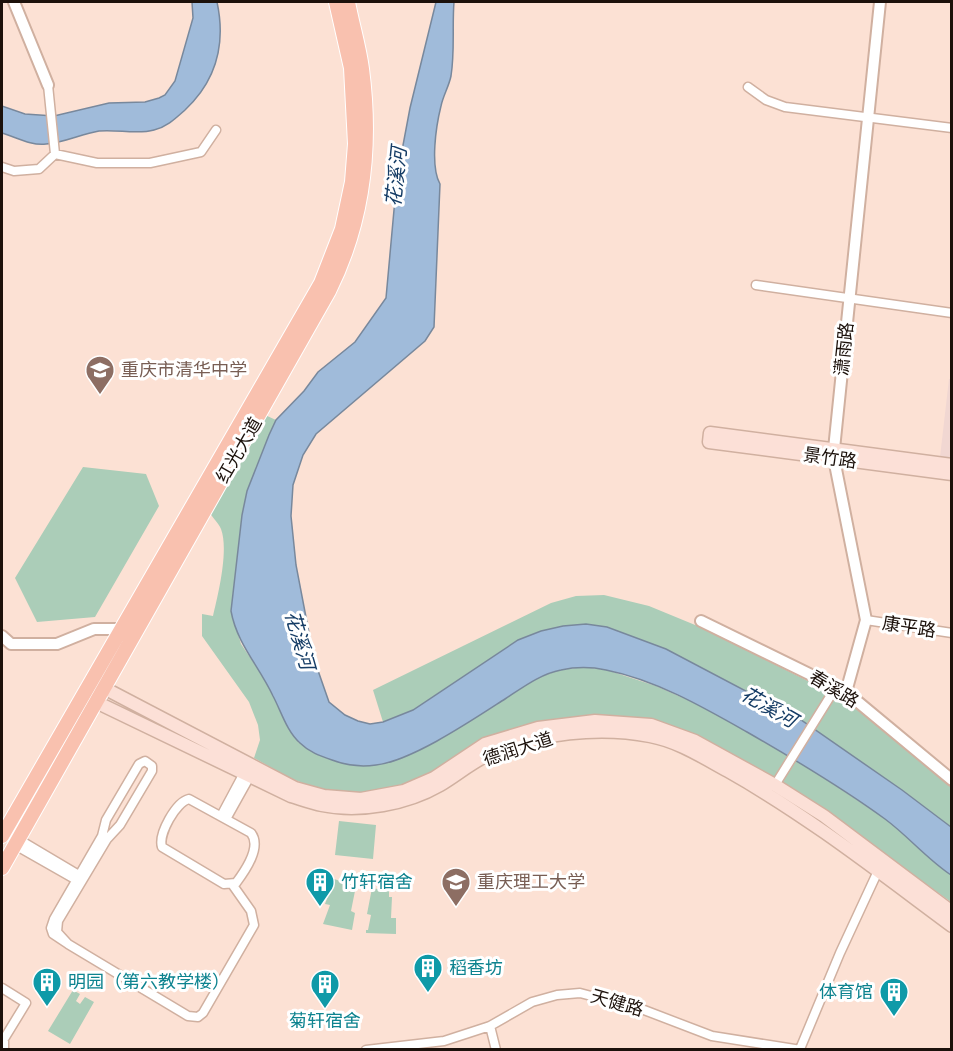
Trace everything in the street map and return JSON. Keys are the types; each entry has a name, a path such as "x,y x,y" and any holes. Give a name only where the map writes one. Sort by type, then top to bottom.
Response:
{"main road":[{"name":"红光大道","path":"2,836 321,283 342,229 352,182 355,144 351,68 336,2"},
{"name":"红光大道","path":"2,868 329,291 353,232 363,187 366,108 362,67 348,2"},
{"name":"景竹路","path":"710,437 834,454 951,474"},
{"name":"景竹路","path":"834,454 951,465"},
{"name":"德润大道","path":"104,688 295,788 324,796 361,799 404,791 434,778 485,744 538,728 595,721 651,725 695,741 778,780 951,912"},
{"name":"德润大道","path":"96,702 291,796 323,805 362,808 408,799 438,786 489,754 543,737 596,731 652,736 690,750 767,793 819,827 951,926"}],"street":[{"path":"14,2 48,85 55,154"},
{"name":"潇雨路","path":"846,692 866,620 834,454 880,2"},
{"path":"748,87 766,100 785,107 951,128"},
{"path":"55,154 98,163 150,163 201,152 216,130"},
{"path":"2,166 14,171 39,169 55,154"},
{"path":"756,285 951,314"},
{"name":"康平路","path":"866,620 951,633"},
{"name":"春溪路","path":"701,621 846,692 951,780"},
{"path":"2,636 11,644 57,644 94,630 121,629"},
{"path":"778,780 836,687"},
{"path":"80,879 102,836 106,820 139,764 145,761 151,764 152,771 120,825 107,839 51,927 54,937 188,1016 198,1017 203,1013 254,925 251,911 232,885 224,884 165,850 161,842 161,834 182,801 192,800 251,833 254,837 256,845 238,880 232,885"},
{"path":"223,817 247,775"},
{"path":"16,842 80,879"},
{"path":"800,1049 840,953 878,871"},
{"path":"2,988 26,1003 4,1039 4,1050"},
{"name":"天健路","path":"366,1050 444,1041 490,1026 532,1002 557,994 580,993 644,1010 712,1036 800,1049"},
{"path":"490,1026 496,1050"}],"shaded area":[{"path":"949,379 951,379 951,459 940,457"}],"green space":[{"path":"265,415 276,420 247,491 231,611 241,644 266,681 299,743 435,741 537,678 560,670 584,667 607,670 656,686 706,708 797,760 887,820 951,875 951,902 774,778 594,717 401,786 360,794 325,792 290,778 254,758 260,740 258,725 249,702 202,636 202,614 213,616 220,585 224,548 221,529 210,513"},
{"path":"83,467 146,474 159,506 95,617 37,622 15,578"},
{"path":"604,595 649,606 700,627 846,700 951,786 951,827 801,720 666,649 586,624 541,631 518,640 413,710 383,722 373,690 551,603 576,596"},
{"path":"339,821 376,825 373,859 335,855"},
{"path":"334,879 356,886 351,911 355,913 352,930 323,924 330,905 325,904"},
{"path":"372,888 389,891 389,897 392,897 391,918 396,918 396,934 366,933 371,915 367,914"},
{"path":"73,990 80,994 76,1001 80,1004 85,997 94,1002 70,1044 48,1031"}],"water":[{"path":"192,2 217,2 220,17 219,47 212,74 205,86 185,110 171,122 159,129 134,132 99,131 46,144 29,142 2,133 2,106 25,114 54,116 109,103 145,102 165,95 175,81 193,18"},
{"name":"花溪河","path":"436,2 454,2 451,76 441,106 435,146 435,167 440,184 434,327 425,341 316,434 303,455 293,485 291,516 296,565 314,659 329,702 345,715 358,721 370,724 383,722 413,710 518,640 563,626 586,624 607,627 666,649 801,720 902,790 951,827 951,875 885,819 782,752 679,695 643,680 606,670 572,668 546,675 424,748 391,762 376,765 348,764 319,755 303,746 288,727 238,634 231,611 242,515 247,491 276,420 304,391 318,372 355,342 386,298 397,177 410,108"}],"place":[{"name":"重庆市清华中学","path":"100,396"},
{"name":"竹轩宿舍","path":"320,908"},
{"name":"重庆理工大学","path":"456,908"},
{"name":"稻香坊","path":"428,994"},
{"name":"明园（第六教学楼）","path":"47,1008"},
{"name":"菊轩宿舍","path":"325,1010"},
{"name":"体育馆","path":"894,1018"}]}
